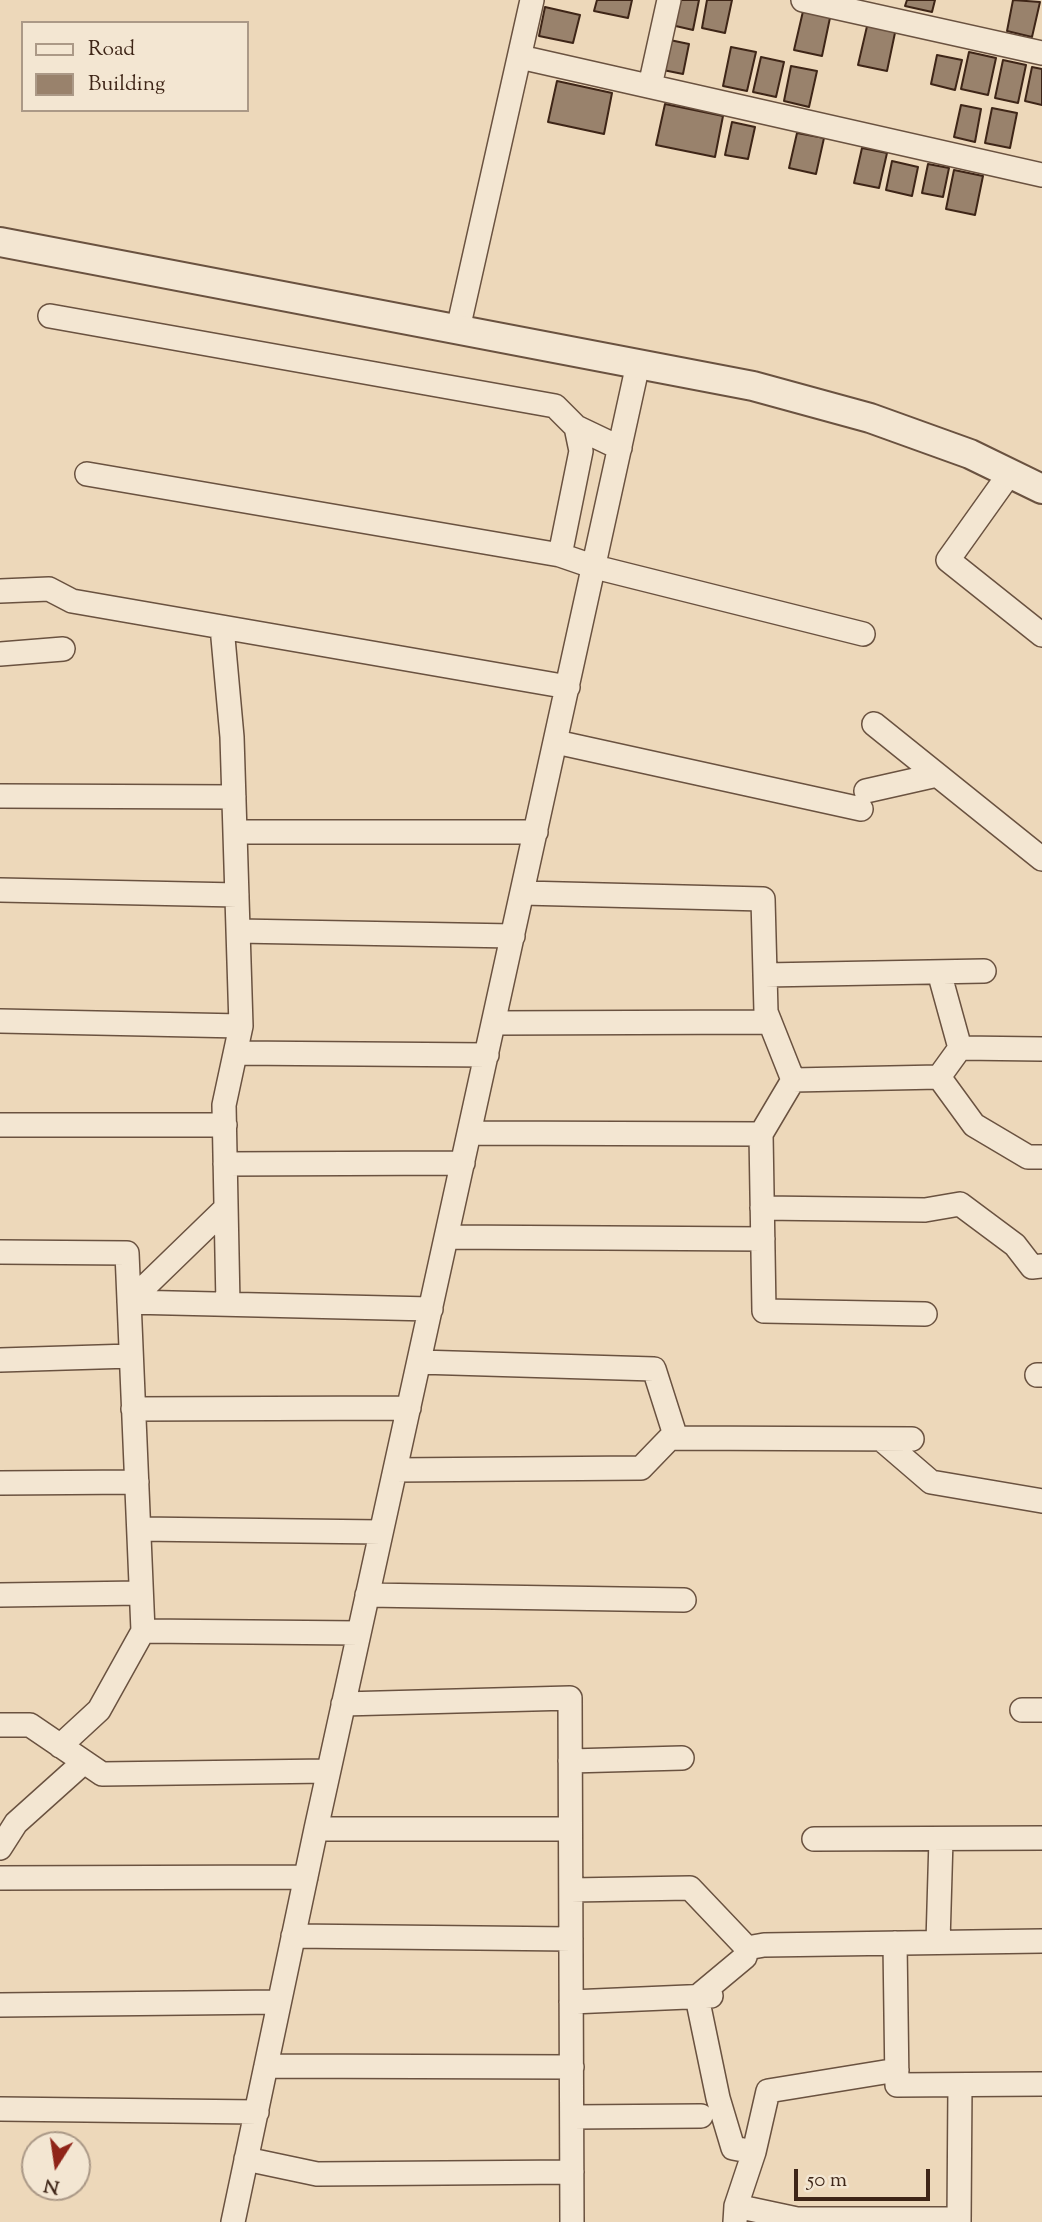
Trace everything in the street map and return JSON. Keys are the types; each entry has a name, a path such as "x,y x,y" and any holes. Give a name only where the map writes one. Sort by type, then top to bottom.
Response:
{"street":[{"path":"458,329 532,0"},
{"path":"650,86 669,0"},
{"path":"803,0 1042,53"},
{"path":"520,57 1042,175"},
{"path":"0,242 753,386 870,418 970,454 1042,489"},
{"path":"50,316 555,406 576,427 620,448"},
{"path":"233,2222 328,1771 638,364"},
{"path":"561,555 581,451 576,427"},
{"path":"1010,473 948,560 1042,635"},
{"path":"87,474 561,555 595,567 863,634"},
{"path":"0,591 50,590 72,601 568,687"},
{"path":"222,627 236,832 241,1026 224,1105 228,1304"},
{"path":"0,654 63,649"},
{"path":"874,724 1042,859"},
{"path":"556,742 863,800 937,775"},
{"path":"0,796 234,797"},
{"path":"236,832 536,832"},
{"path":"0,890 237,895"},
{"path":"523,892 763,899 766,1012 793,1080"},
{"path":"239,931 513,936"},
{"path":"765,975 984,971"},
{"path":"939,972 960,1048"},
{"path":"0,1021 241,1026"},
{"path":"494,1023 770,1022"},
{"path":"960,1048 1042,1049"},
{"path":"939,1077 960,1048"},
{"path":"236,1053 487,1055"},
{"path":"793,1080 939,1077"},
{"path":"939,1077 974,1125 1028,1157 1042,1157"},
{"path":"793,1080 761,1134 764,1311 925,1314"},
{"path":"0,1125 225,1125"},
{"path":"470,1133 761,1134"},
{"path":"225,1164 463,1163"},
{"path":"762,1208 925,1210 960,1204 1015,1245 1032,1267 1042,1266"},
{"path":"129,1302 226,1208"},
{"path":"447,1237 763,1240"},
{"path":"0,1252 127,1253 143,1631 99,1710 60,1746"},
{"path":"129,1302 430,1309"},
{"path":"0,1360 131,1356"},
{"path":"419,1362 654,1369 677,1438"},
{"path":"133,1409 409,1408"},
{"path":"395,1470 641,1468 670,1438 912,1439"},
{"path":"881,1439 931,1482 1042,1501"},
{"path":"0,1483 136,1482"},
{"path":"139,1530 381,1532"},
{"path":"0,1595 141,1593"},
{"path":"367,1595 684,1601"},
{"path":"143,1631 359,1633"},
{"path":"343,1704 570,1698 572,2222"},
{"path":"0,1725 30,1725 102,1774 328,1771"},
{"path":"570,1761 682,1758"},
{"path":"0,1848 8,1823 84,1762"},
{"path":"316,1829 570,1829"},
{"path":"814,1839 1042,1838"},
{"path":"938,1942 941,1839"},
{"path":"0,1878 306,1877"},
{"path":"571,1890 690,1888 747,1948"},
{"path":"293,1936 571,1939"},
{"path":"747,1948 764,1945 1042,1941"},
{"path":"895,1943 897,2085 1042,2084"},
{"path":"571,2002 705,1996 745,1957 747,1948"},
{"path":"705,1996 718,2098 733,2148 754,2152"},
{"path":"0,2005 279,2001"},
{"path":"266,2066 572,2067"},
{"path":"897,2070 768,2091 736,2214 797,2219 959,2220 960,2085"},
{"path":"0,2109 257,2112"},
{"path":"572,2117 701,2116"},
{"path":"246,2159 317,2174 572,2172"}],"building":[{"path":"597,0 632,0 628,18 594,11"},
{"path":"672,0 699,0 693,30 667,24"},
{"path":"707,0 732,0 725,33 702,28"},
{"path":"907,0 935,0 932,12 905,6"},
{"path":"1013,0 1040,2 1032,37 1007,31"},
{"path":"545,7 580,15 573,43 539,36"},
{"path":"804,7 831,13 822,56 794,50"},
{"path":"868,22 896,28 887,71 858,65"},
{"path":"665,39 689,44 683,74 658,69"},
{"path":"731,47 756,52 747,91 723,86"},
{"path":"969,52 996,58 988,95 961,89"},
{"path":"937,55 962,60 955,90 931,84"},
{"path":"761,57 784,62 776,97 753,92"},
{"path":"1003,60 1026,65 1018,103 995,98"},
{"path":"791,66 817,71 809,107 784,101"},
{"path":"1032,67 1042,69 1042,105 1025,101"},
{"path":"557,81 612,93 604,134 548,122"},
{"path":"665,104 723,116 715,157 656,145"},
{"path":"961,105 981,109 975,142 954,137"},
{"path":"992,108 1017,113 1010,148 985,143"},
{"path":"732,122 755,127 748,159 725,155"},
{"path":"797,133 824,138 816,174 789,168"},
{"path":"862,148 887,153 879,188 854,183"},
{"path":"892,161 918,167 912,196 886,190"},
{"path":"928,164 949,168 943,197 922,193"},
{"path":"954,170 983,176 975,215 946,209"}]}
